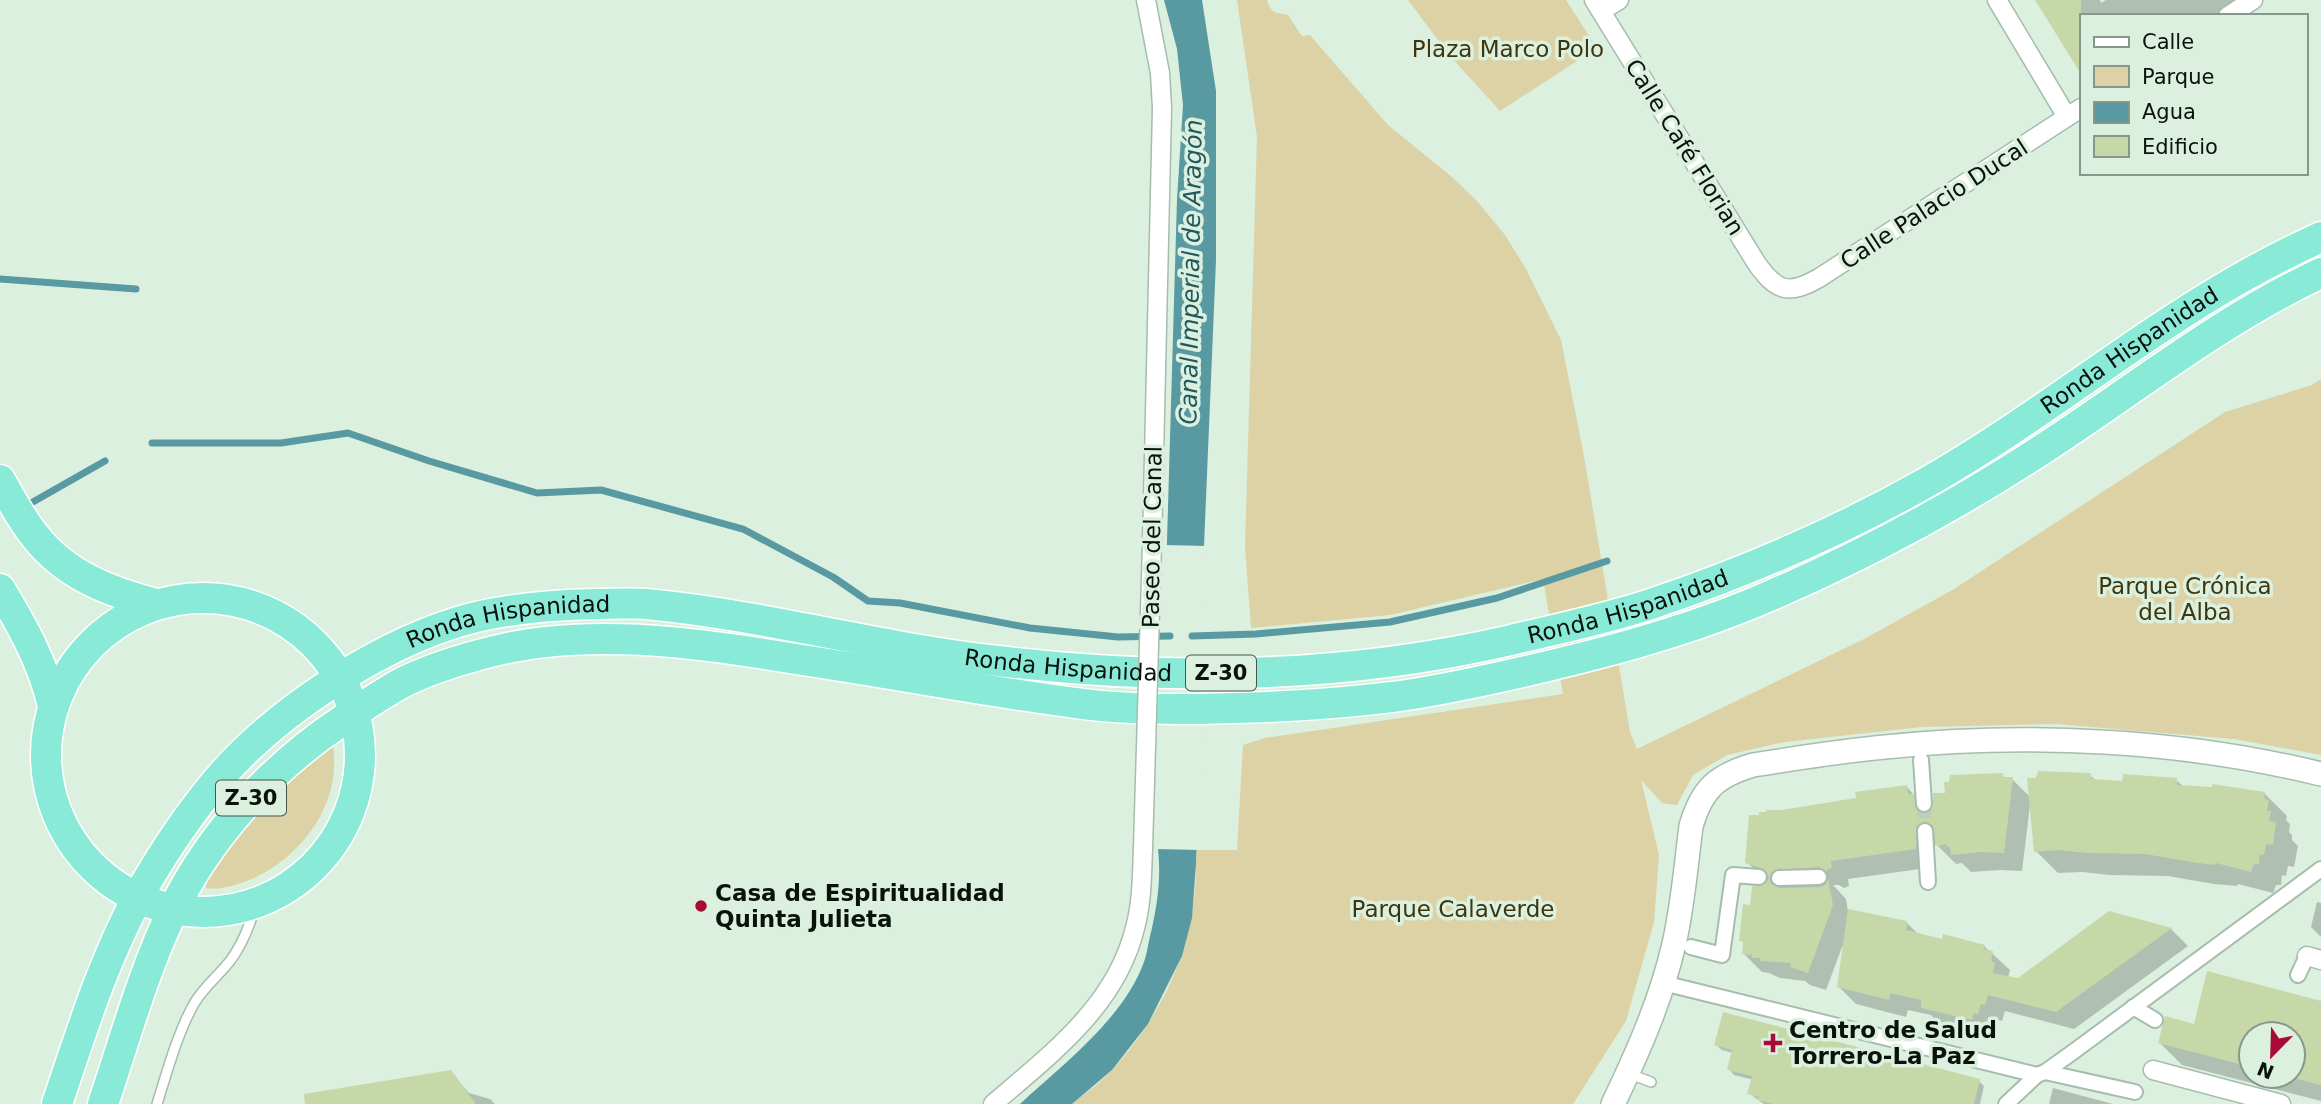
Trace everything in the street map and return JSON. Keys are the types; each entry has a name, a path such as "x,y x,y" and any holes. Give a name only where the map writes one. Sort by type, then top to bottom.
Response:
{"highway":[{"name":"Ronda Hispanidad","path":"57,1104 104,968 153,872 201,800 251,745 300,705 387,650 470,619 535,606 639,604 737,615 993,661 1184,674 1389,663 1507,641 1648,605 1745,568 1849,523 1941,473 2239,279 2321,237"},
{"name":"Ronda Hispanidad","path":"103,1104 146,974 174,909 208,852 253,796 279,769 317,737 402,682 426,673 482,655 542,642 632,639 737,649 1089,705 1168,709 1251,708 1396,697 1519,673 1651,638 1737,609 1865,552 1953,504 2046,447 2227,323 2321,273"},
{"path":"7,492 45,548 79,576 125,596 156,604"},
{"path":"0,589 41,662 53,706"},
{"path":"186,598 218,598 258,608 277,615 303,633 341,678 355,712 360,738 360,771 354,803 341,833 322,859 298,881 270,898 239,908 206,912 174,909 138,898 107,880 82,856 67,834 55,810 48,785 47,732 53,706 76,662 103,632 128,616 156,604 186,598"}],"street":[{"name":"Paseo del Canal","path":"993,1104 1051,1054 1094,1010 1112,986 1135,929 1143,848 1162,108 1160,72 1146,0"},
{"path":"1598,5 1619,0"},
{"path":"1997,0 2074,113"},
{"path":"2231,14 2253,0"},
{"name":"Calle Café Florian","path":"1598,5 1758,264 1769,279 1783,288"},
{"name":"Calle Palacio Ducal","path":"1783,288 1799,288 1819,278 2074,113"},
{"path":"1613,1104 1643,1041 1663,983 1674,943 1696,809 1712,785 1723,776 1744,768 1886,747 2030,741 2164,747 2241,758 2321,774"},
{"path":"1921,760 1924,804"},
{"path":"1925,831 1928,882"},
{"path":"2006,1104 2041,1073 2321,869"},
{"path":"1691,947 1722,955 1732,875 1759,877"},
{"path":"1779,878 1819,877"},
{"path":"2298,975 2314,958"},
{"path":"1663,983 2041,1073 2135,1092"},
{"path":"2133,1007 2155,1020"},
{"path":"2147,1070 2281,1104"}],"lane":[{"path":"157,1104 189,1013 205,988 229,962 248,932 257,902"},
{"path":"1628,1073 1651,1082"}],"green space":[{"name":"Parque Calaverde","path":"1237,0 1267,0 1272,11 1288,15 1302,36 1310,35 1388,125 1477,201 1505,235 1526,269 1561,340 1584,456 1630,732 1637,749 1866,638 1954,589 2225,412 2312,385 2321,379 2321,755 2234,739 2056,724 1922,727 1785,742 1727,755 1693,775 1677,805 1662,803 1641,780 1659,855 1654,922 1626,1021 1573,1104 1072,1104 1113,1069 1133,1045 1165,994 1186,940 1196,881 1196,850 1237,850 1243,745 1265,738 1563,694 1543,579 1390,615 1251,628 1245,547 1257,137"},
{"name":"Plaza Marco Polo","path":"1408,0 1566,0 1597,48 1500,111 1450,56"},
{"path":"331,746 334,769 330,791 310,832 278,864 259,876 230,886 206,888 208,878 250,823 295,776"}],"water":[{"name":"Canal Imperial de Aragón","path":"1164,0 1202,0 1216,91 1216,260 1192,918 1182,956 1148,1024 1112,1070 1072,1104 1020,1104 1092,1038 1124,1000 1145,959 1157,898 1177,199 1183,105 1177,49"}],"pier":[{"path":"1163,545 1208,546 1199,850 1154,849"}],"building":[{"path":"2035,0 2081,0 2080,72"},
{"path":"2038,771 2091,773 2091,779 2122,781 2123,774 2177,778 2177,785 2212,787 2212,784 2265,792 2264,799 2269,800 2267,811 2271,811 2269,821 2276,822 2273,845 2266,844 2264,855 2260,854 2259,864 2254,864 2251,872 2216,863 2191,862 2145,854 2059,850 2034,852 2027,778 2036,778"},
{"path":"2003,773 2003,777 2013,777 2004,853 1951,855 1947,844 1936,846 1933,826 1924,822 1916,827 1916,849 1831,861 1832,868 1827,869 1827,872 1819,867 1775,870 1769,879 1771,884 1779,888 1820,887 1825,885 1828,879 1833,905 1808,973 1790,967 1791,963 1760,961 1760,958 1742,954 1743,941 1739,941 1743,904 1750,905 1752,886 1764,885 1769,877 1764,869 1745,863 1749,815 1759,815 1759,812 1766,810 1856,798 1855,792 1907,785 1908,794 1914,794 1916,809 1925,813 1933,808 1933,793 1945,793 1944,782 1949,782 1950,775"},
{"path":"1848,909 1907,921 1906,930 1942,939 1943,934 1985,945 1984,949 1993,951 1993,973 2018,978 2109,911 2172,928 2056,1012 1988,995 1985,1005 1981,1004 1978,1014 1974,1013 1972,1020 1921,1008 1921,1000 1890,993 1889,1000 1837,987"},
{"path":"2207,971 2321,1001 2321,1085 2307,1082 2307,1020 2237,1020 2237,1063 2158,1043 2165,1016 2194,1024"},
{"path":"1723,1012 1980,1079 1974,1104 1773,1104 1757,1100 1759,1097 1747,1094 1752,1076 1727,1070 1732,1050 1714,1045"},
{"path":"451,1070 476,1104 305,1104 304,1094"}],"waterway":[{"path":"0,279 136,289"},
{"path":"152,443 281,443 348,433 429,461 537,493 601,490 743,529 833,577 868,601 900,603 1030,628 1118,637 1170,636"},
{"path":"24,507 105,461"},
{"path":"1192,636 1256,634 1390,622 1497,598 1607,561"}],"tunnel":[{"path":"1924,804 1925,831"}],"place":[{"name":"Casa de Espiritualidad Quinta Julieta","path":"701,906"},
{"name":"Centro de Salud Torrero-La Paz","path":"1773,1043"}],"park label":[{"name":"Parque Crónica del Alba","path":"2185,599"}]}
